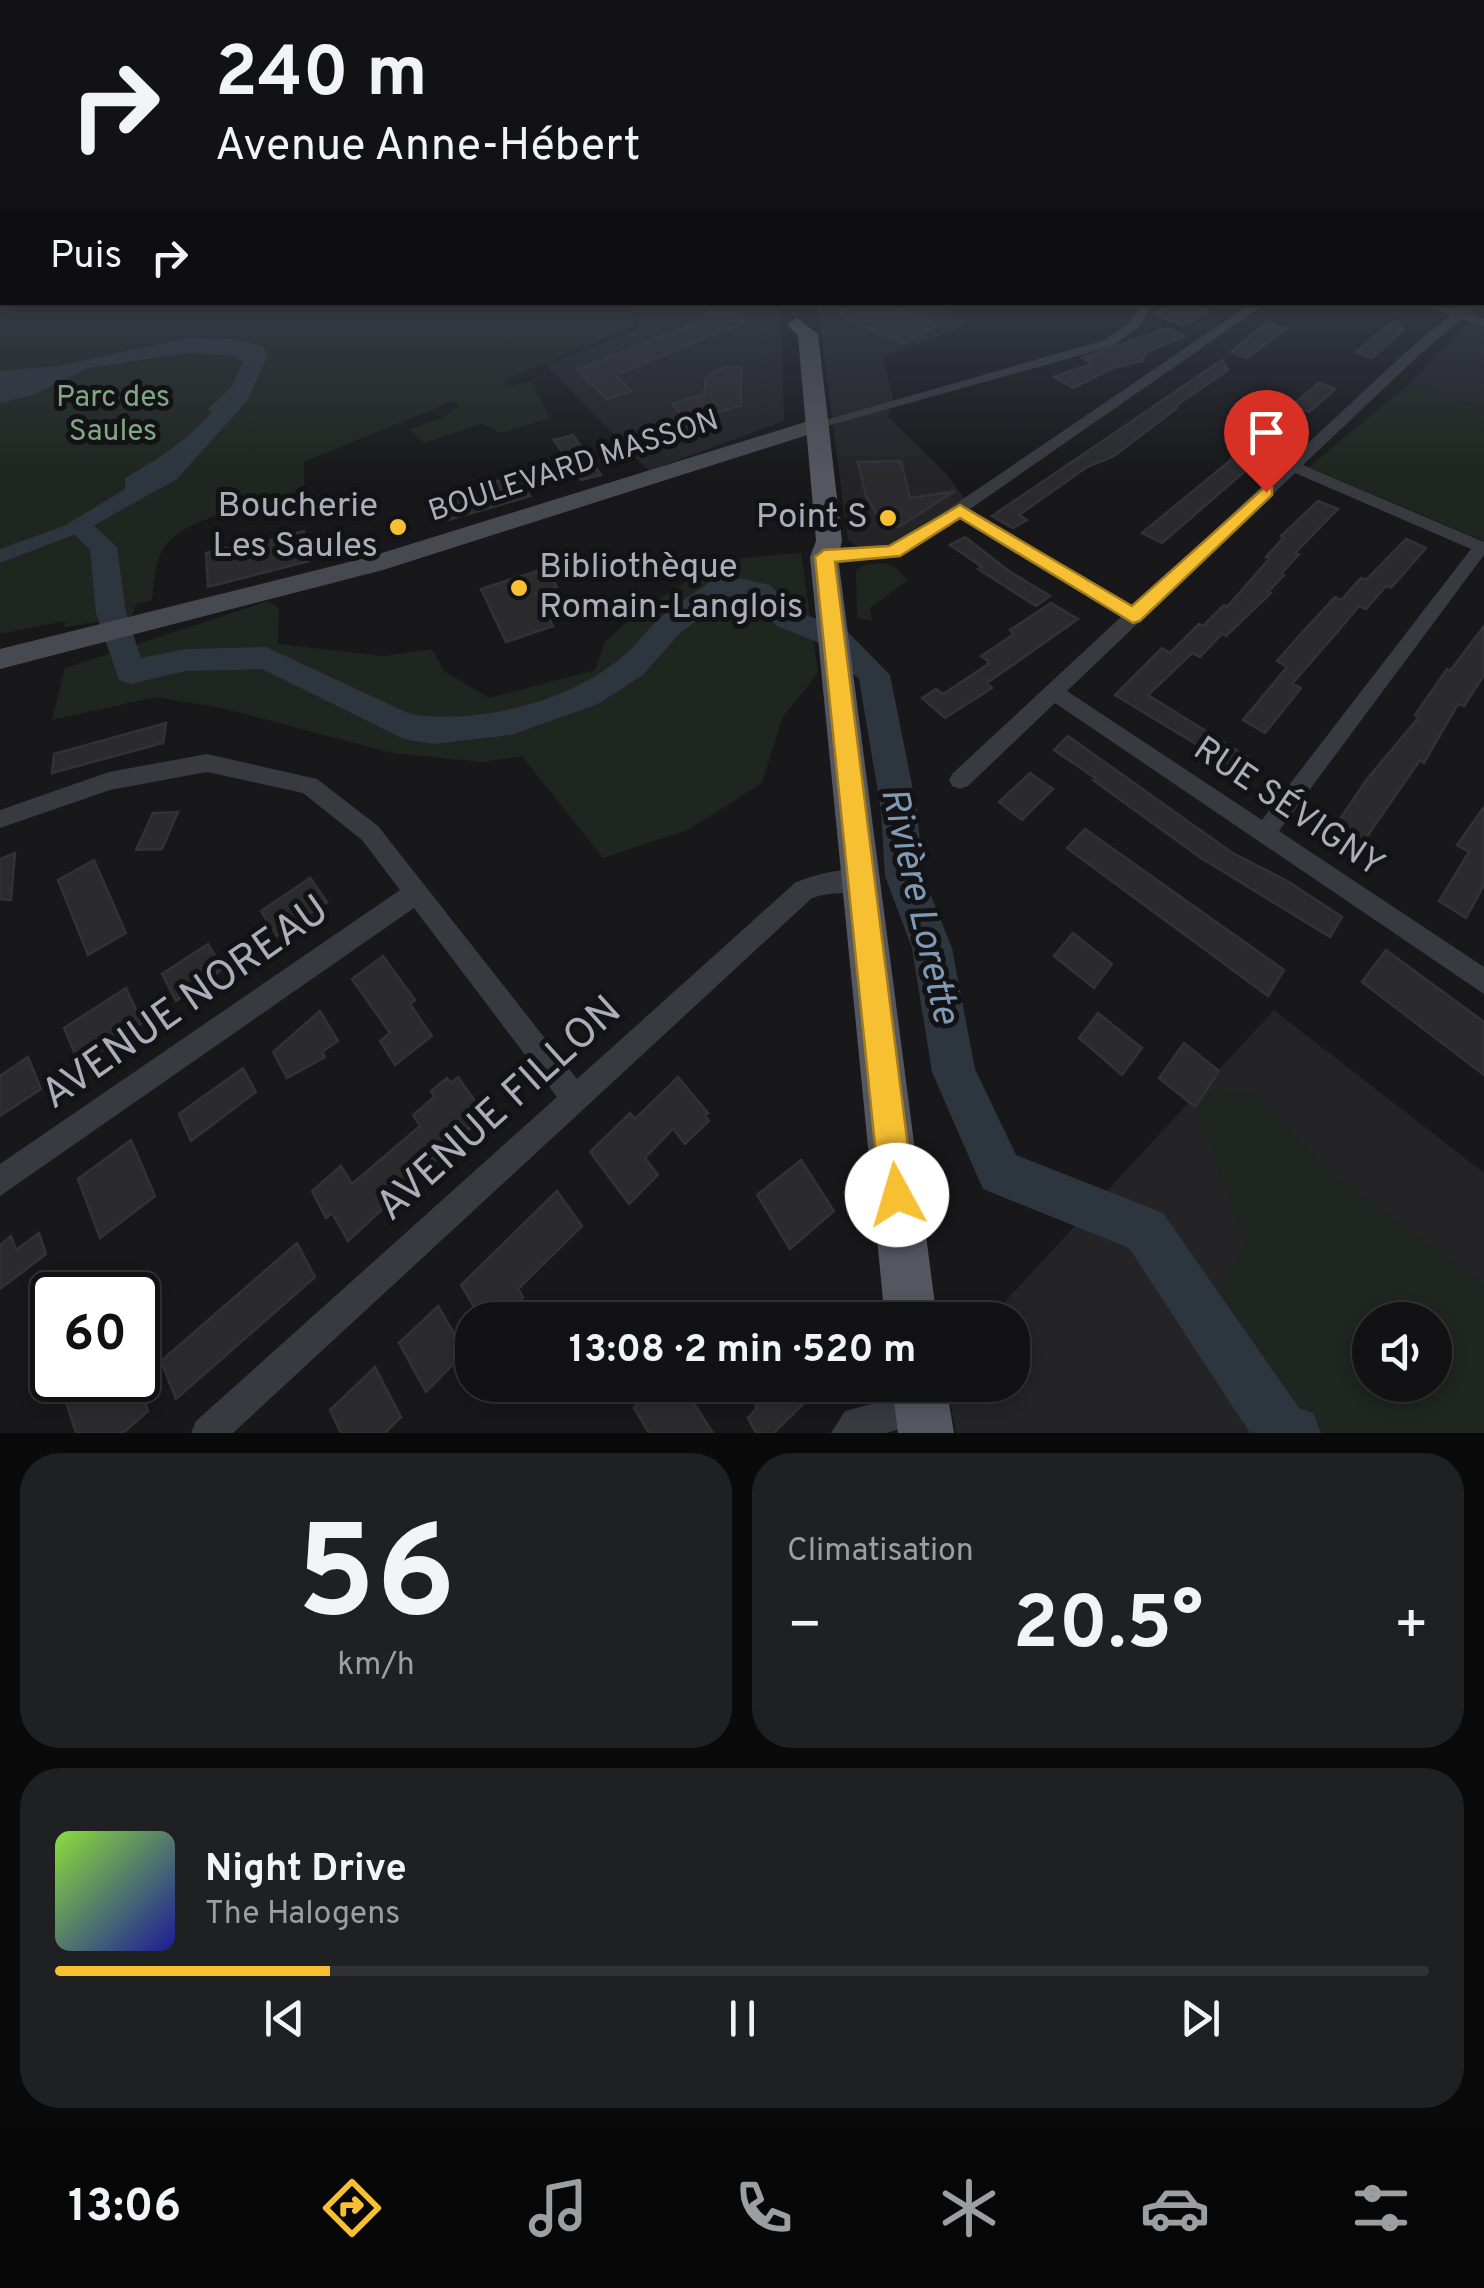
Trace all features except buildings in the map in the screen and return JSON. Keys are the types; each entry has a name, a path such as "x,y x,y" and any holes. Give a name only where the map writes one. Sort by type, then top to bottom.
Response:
{"main road":[{"path":"808,344 806,428 813,540 824,557 836,640 909,1302"},
{"name":"BOULEVARD MASSON","path":"0,659 386,560 806,428"}],"street":[{"name":"BOULEVARD MASSON","path":"806,428 1106,344"},
{"path":"824,557 893,552 960,510 1195,344"},
{"path":"960,780 1425,344"},
{"path":"1264,834 1483,548 1292,466"},
{"path":"960,510 1133,616"},
{"name":"RUE SÉVIGNY","path":"1054,692 1484,982"},
{"path":"0,818 141,773 208,763 310,785 370,834 576,1099"},
{"name":"AVENUE FILLON","path":"208,1433 804,890 828,882 862,881"},
{"name":"AVENUE NOREAU","path":"0,1181 417,892"},
{"path":"848,1433 856,1423 922,1409"}],"shaded area":[{"path":"161,344 253,344 263,346 267,357 247,401 177,479 84,531 0,563 0,549 64,526 125,489 125,478 172,448 213,411 207,410 232,386 243,362 234,356 187,353 88,368 33,395 0,403 0,371 59,366"},
{"path":"599,344 781,344 784,421 649,471 546,365"},
{"path":"822,344 919,344 883,358 893,397 888,417 945,472 965,499 890,549 868,554 848,540"},
{"path":"1448,344 1484,344 1484,409 1410,383"},
{"path":"1274,1010 1484,1173 1484,1433 956,1433 950,1402 1030,1402 1030,1302 1005,1302"}],"green space":[{"name":"Parc des Saules","path":"0,344 592,344 506,379 507,386 532,382 550,418 502,433 481,424 424,443 409,429 443,418 459,406 455,400 304,462 304,490 186,529 161,553 152,600 136,604 132,616 65,627 65,621 0,634"},
{"path":"1410,383 1484,409 1484,541 1309,467"},
{"path":"801,553 818,673 782,718 762,783 688,830 603,858 522,756 483,762 392,753 226,709 156,697 52,720 65,668 268,601 279,608 278,644 384,656 432,649 445,672 489,698 595,670 605,642 634,615 720,560"},
{"path":"864,565 893,566 908,580 870,608 872,621 857,618 856,571"},
{"path":"1214,1089 1259,1095 1332,1174 1484,1284 1484,1433 1245,1433 1205,1314 1244,1243 1197,1110"}],"waterway":[{"name":"Rivière Lorette","path":"79,526 103,547 111,613 130,672 186,660 266,658 404,726 433,731 511,722 587,695 632,667 671,625 725,585 760,592 787,619 833,636 874,675 899,810 904,876 932,948 954,1072 1000,1172 1146,1230 1281,1430 1293,1433"}],"place":[{"name":"Point S","path":"888,518"},
{"name":"Boucherie Les Saules","path":"398,527"},
{"name":"Bibliothèque Romain-Langlois","path":"519,588"}],"route":[{"path":"897,1195 824,557 893,552 960,510 1133,616 1266,492"}]}
